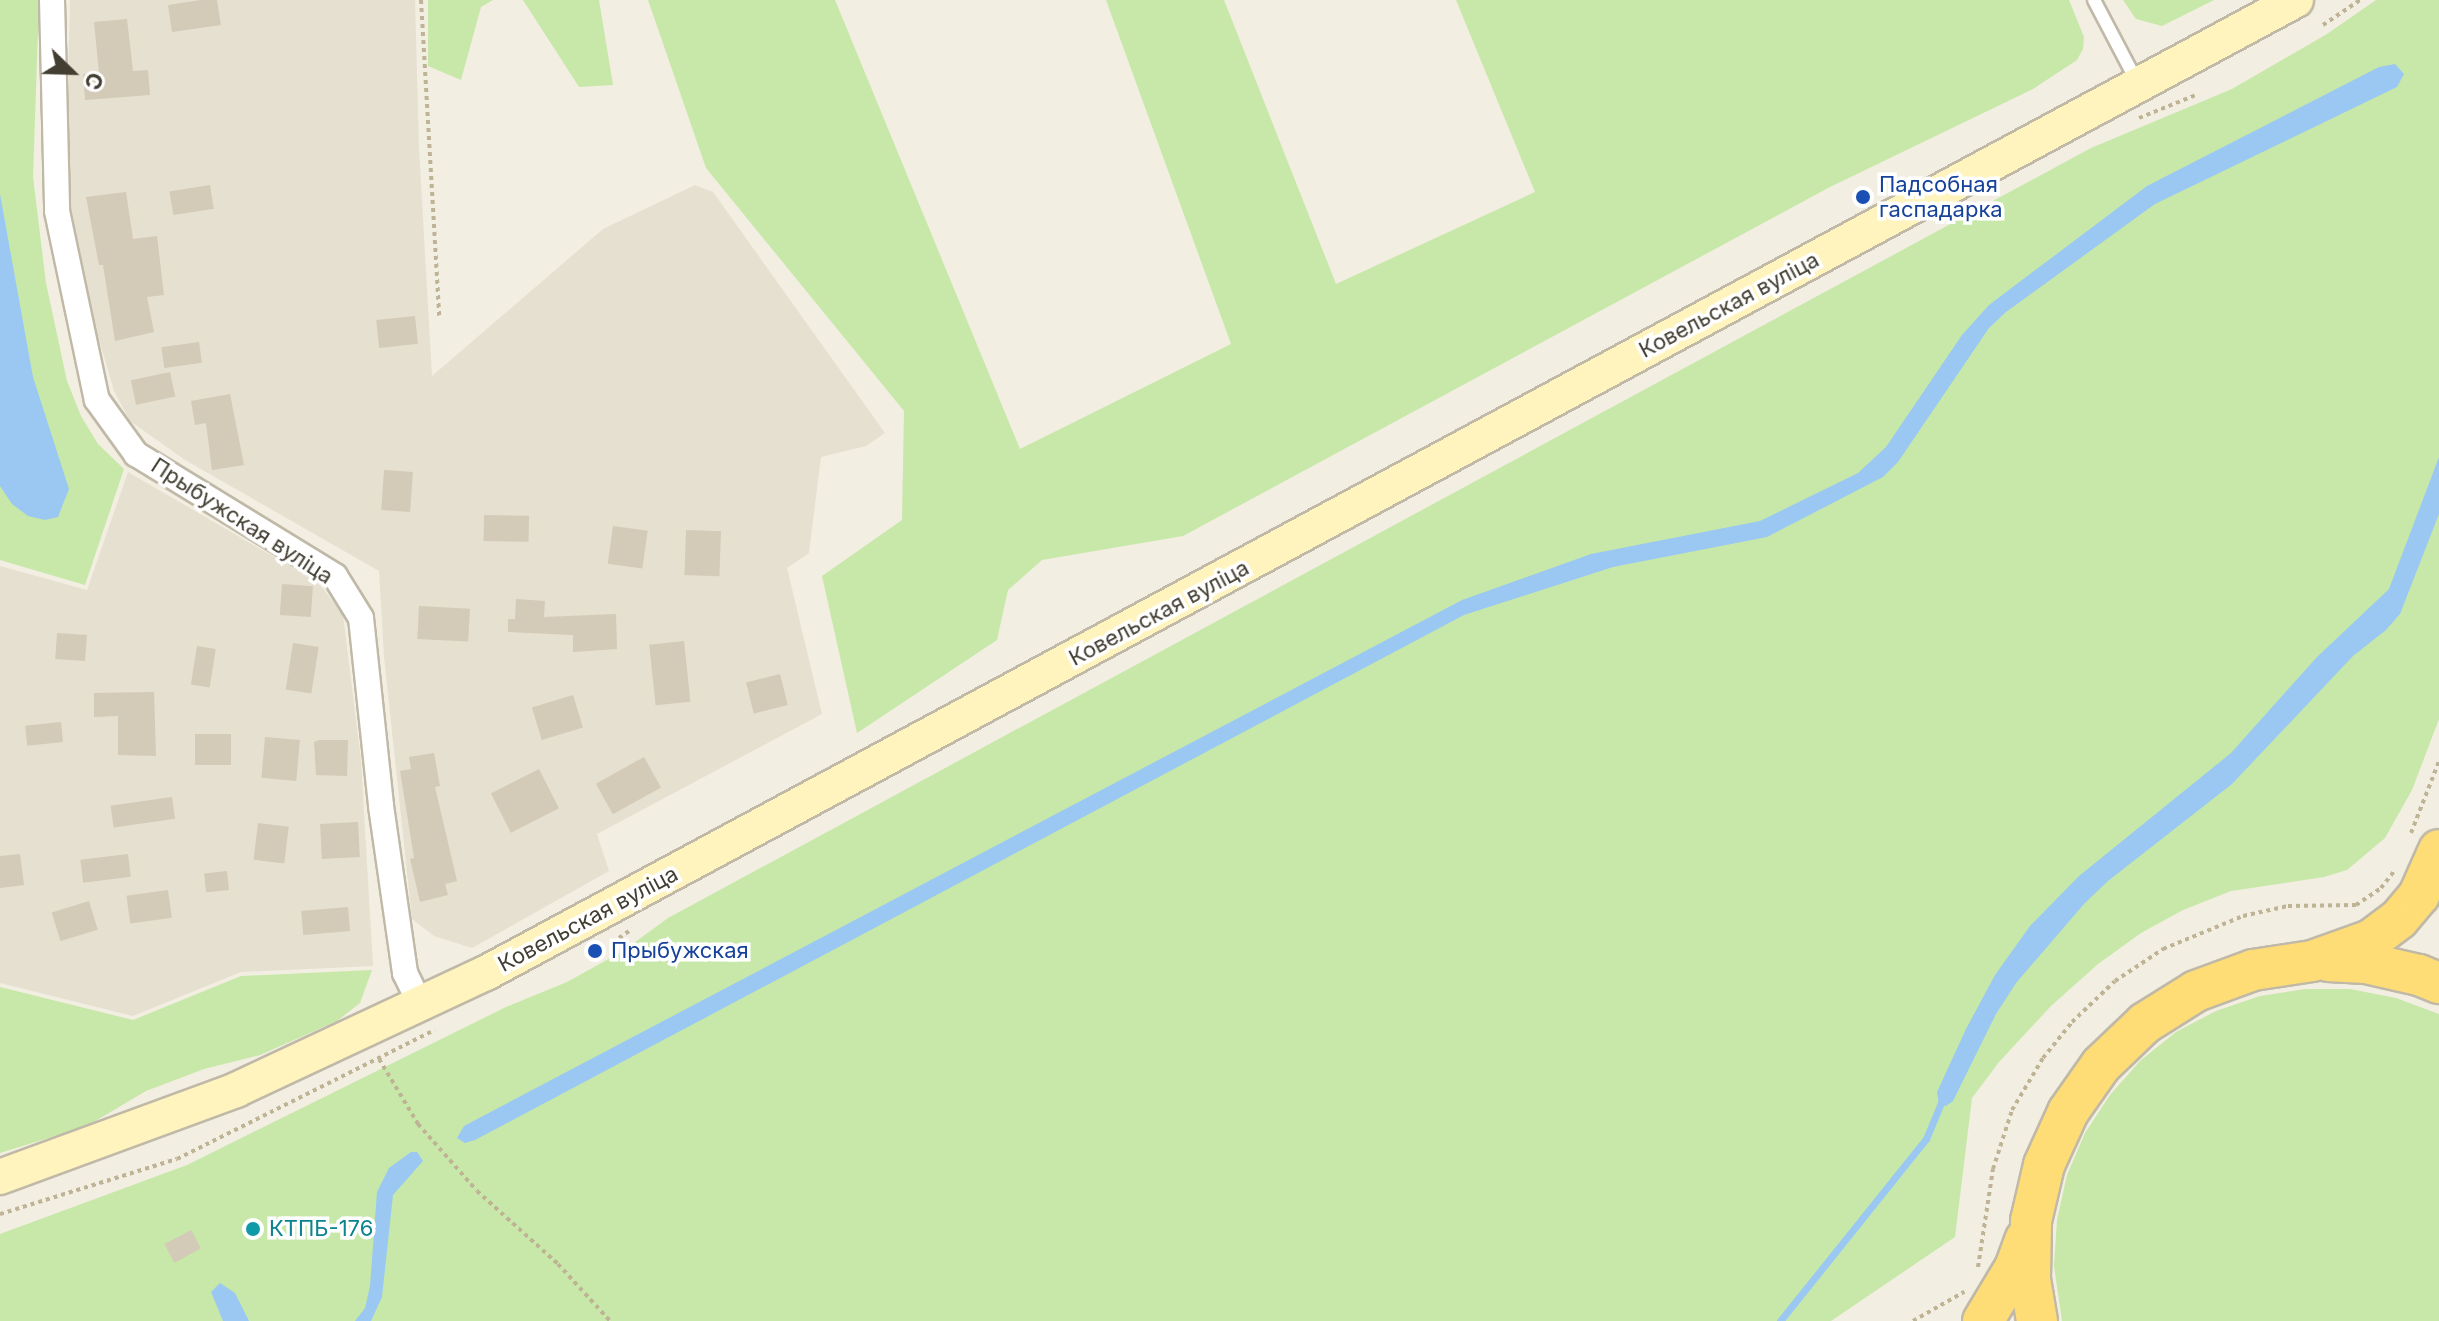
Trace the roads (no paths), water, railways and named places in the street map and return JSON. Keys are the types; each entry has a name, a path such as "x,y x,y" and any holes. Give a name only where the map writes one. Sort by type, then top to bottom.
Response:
{"highway":[{"path":"2312,961 2371,940 2399,919 2419,895 2439,850"},
{"path":"1976,1305 2015,1268 2031,1221 2044,1165 2068,1112 2101,1065 2145,1023 2196,991 2253,970 2312,961 2366,963 2419,975 2439,983"},
{"path":"2031,1221 2030,1279 2037,1321"}],"main road":[{"name":"Ковельская вуліца","path":"0,1177 236,1090 374,1046 433,1014 486,973 2296,0"}],"street":[{"name":"Прыбужская вуліца","path":"52,0 57,211 97,400 136,454 335,576 361,618 381,806 405,973 433,1014"}],"lane":[{"path":"2094,0 2138,83"}],"water":[{"path":"2395,64 2404,74 2397,87 2155,204 2006,312 1989,328 1898,462 1883,477 1767,537 1613,567 1464,615 475,1140 465,1143 457,1138 464,1126 1462,600 1591,554 1760,521 1858,473 1886,447 1962,335 1989,305 2147,186 2379,67"},
{"path":"0,194 33,377 69,489 58,517 45,520 28,516 12,504 0,486"},
{"path":"2439,457 2439,514 2400,614 2386,630 2353,656 2232,784 2108,881 2084,904 2016,983 1996,1014 1953,1101 1946,1106 1939,1105 1937,1092 1966,1029 1995,975 2030,926 2079,876 2231,753 2317,657 2389,589"},
{"path":"411,1152 417,1152 423,1161 393,1195 382,1297 371,1321 355,1321 365,1308 370,1286 377,1192 389,1168"},
{"path":"220,1283 235,1293 249,1321 223,1321 211,1292"}],"waterway":[{"path":"1780,1321 1926,1139 1943,1098"}],"place":[{"name":"Падсобная гаспадарка","path":"1863,197"},
{"name":"Прыбужская","path":"595,951"},
{"name":"КТПБ-176","path":"253,1229"}]}
